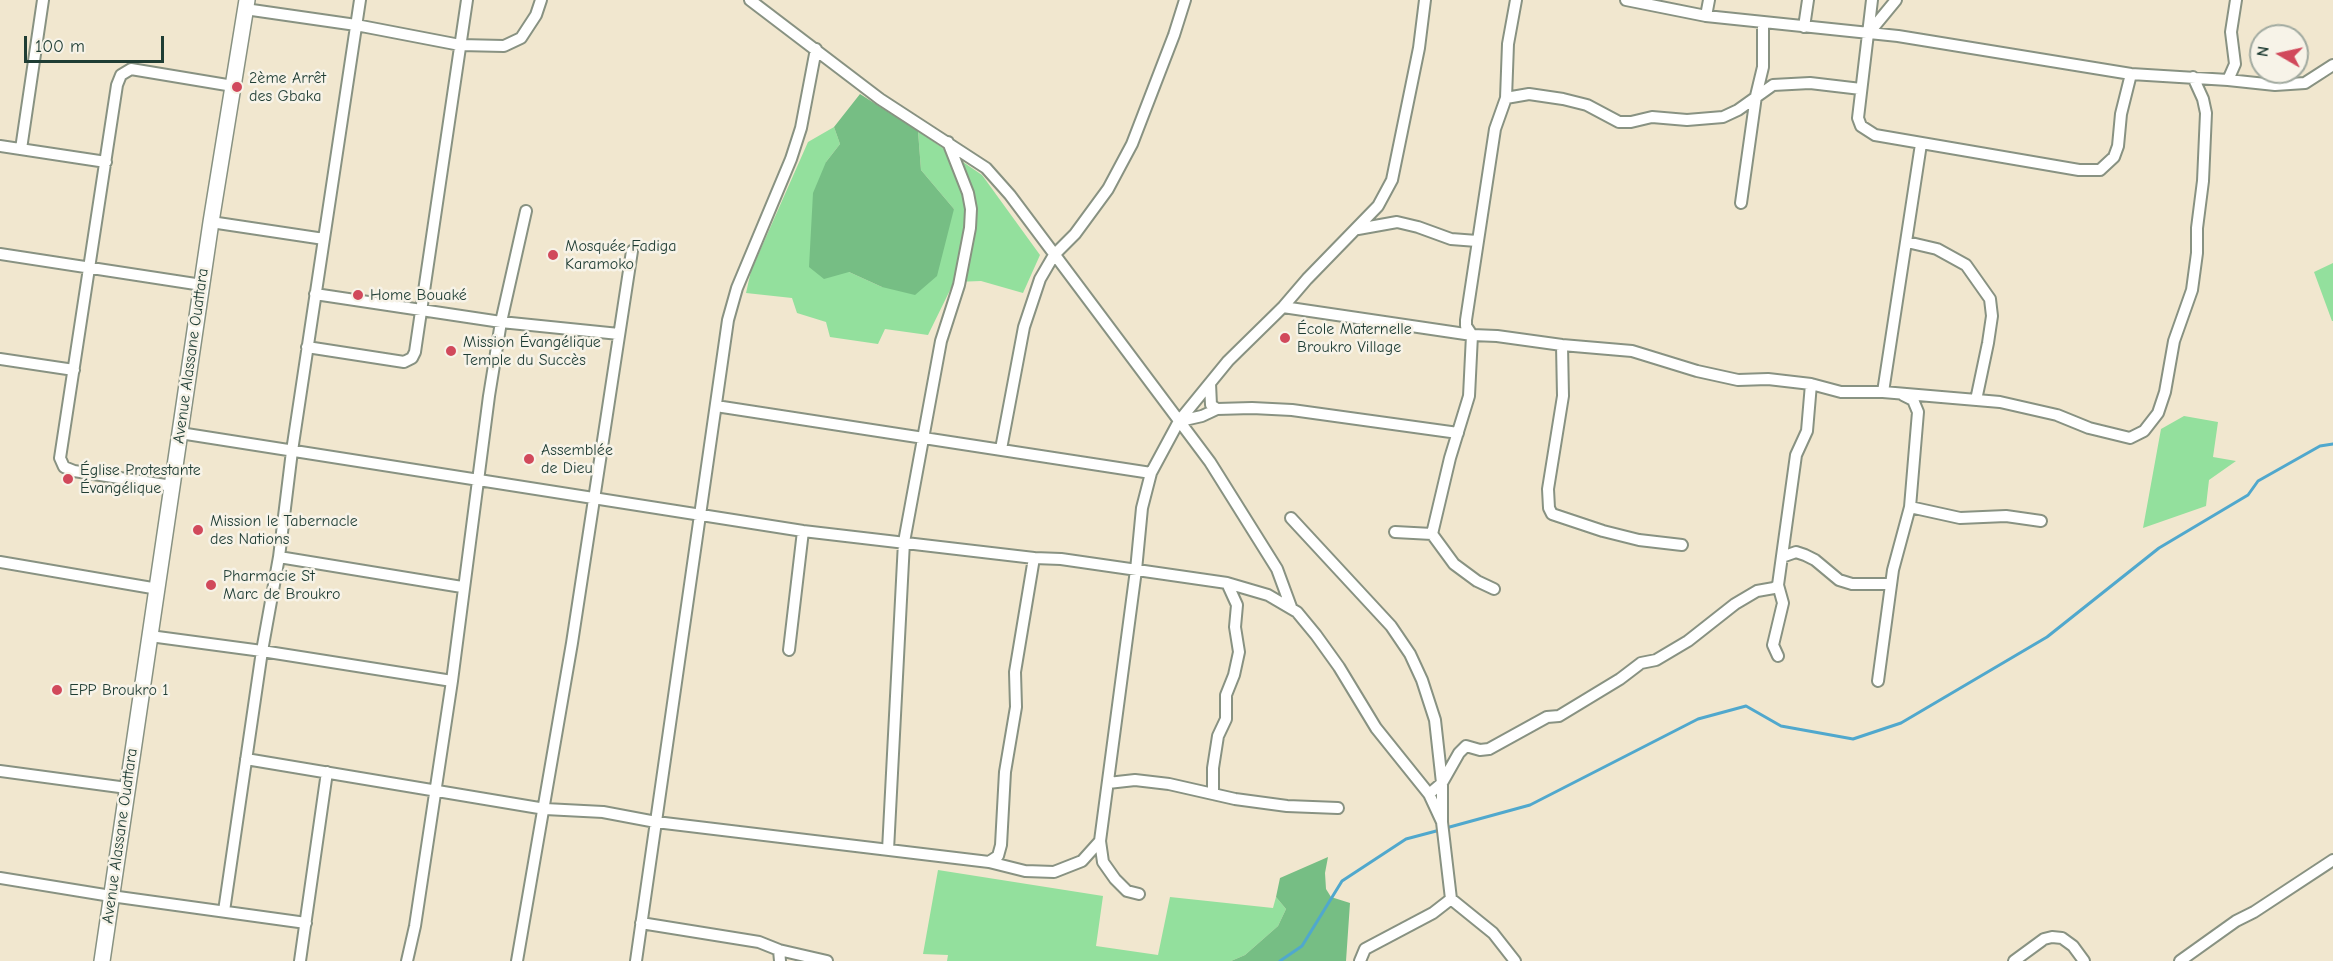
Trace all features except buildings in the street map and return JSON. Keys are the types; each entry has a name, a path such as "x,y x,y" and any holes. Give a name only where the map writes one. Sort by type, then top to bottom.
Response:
{"street":[{"path":"21,149 43,0"},
{"path":"224,911 262,651 279,557 292,452 360,0"},
{"path":"308,347 404,362 412,358 415,352 467,0"},
{"path":"246,4 460,45 504,46 521,38 536,15 541,0"},
{"path":"750,0 880,99 986,168 1010,195 1210,462 1277,569 1291,607"},
{"path":"1001,449 1031,302 1040,279 1054,255 1075,234 1108,189 1118,171 1140,122 1185,0"},
{"path":"1138,894 1127,891 1109,871 1103,862 1100,842 1137,570 1142,508 1151,473 1179,422 1228,361 1283,307 1378,206 1392,180 1419,48 1425,0"},
{"path":"1432,534 1469,396 1472,335 1466,326 1466,320 1495,129 1506,98 1508,44 1516,0"},
{"path":"1626,0 1706,16 1898,36 2131,74 2275,85 2305,82 2333,65"},
{"path":"1706,16 1709,0"},
{"path":"1804,27 1808,0"},
{"path":"1872,0 1858,118 1861,126 1875,135 2079,170 2100,170 2114,157 2118,146 2121,114 2131,74"},
{"path":"1868,34 1896,0"},
{"path":"2228,80 2235,64 2231,32 2236,0"},
{"name":"Avenue Alassane Ouattara","path":"102,961 211,222 246,4"},
{"path":"1741,202 1756,96 1763,67 1763,23"},
{"path":"636,961 728,320 741,279 797,139 816,49"},
{"path":"172,486 74,471 64,467 60,458 117,85 121,75 131,69 233,86"},
{"path":"1283,307 1472,335 1632,351 1697,371 1738,380 1761,378 1811,384 1841,392 1883,392 2000,402 2057,415 2089,428 2130,438 2144,431 2158,413 2165,392 2175,341 2192,290 2203,181 2206,113 2203,99 2193,78"},
{"path":"1506,98 1529,94 1563,99 1587,105 1619,122 1631,122 1652,117 1687,120 1723,117 1738,110 1773,85 1810,82 1861,89"},
{"path":"888,850 904,542 941,341 958,285 970,228 971,209 968,193 948,142"},
{"path":"1883,392 1921,144"},
{"path":"0,146 106,162"},
{"path":"407,961 415,926 452,681 462,587 489,396 501,322 526,211"},
{"path":"211,222 324,239"},
{"path":"1358,229 1397,222 1425,229 1450,239 1477,241"},
{"path":"1906,242 1936,249 1966,265 1990,299 1992,316 1976,400"},
{"path":"517,961 545,809 632,251"},
{"path":"0,254 202,285"},
{"path":"315,294 501,322 619,334"},
{"path":"1562,345 1563,396 1548,489 1549,507 1552,514 1621,536 1682,545"},
{"path":"0,359 74,370"},
{"path":"1210,383 1211,405 1217,409"},
{"path":"1778,656 1773,645 1784,603 1778,585 1796,455 1807,430 1811,384"},
{"path":"1878,681 1891,584 1910,507 1918,412 1913,400 1902,394"},
{"path":"716,406 1151,473"},
{"path":"1179,422 1217,409 1252,408 1292,410 1458,432"},
{"path":"180,433 803,531 1034,558 1061,559 1227,583 1268,595 1291,607 1316,635 1339,667 1376,728 1430,794 1442,822"},
{"path":"1910,507 1960,518 2006,516 2042,521"},
{"path":"1291,518 1391,626 1410,654 1422,680 1435,720 1442,783 1442,822 1451,899 1493,933 1515,961"},
{"path":"789,650 803,531"},
{"path":"1395,532 1432,534"},
{"path":"1432,534 1454,564 1477,581 1494,589"},
{"path":"1782,557 1796,552 1806,555 1839,580 1852,584 1891,584"},
{"path":"279,557 462,587"},
{"path":"989,862 998,856 1000,845 1005,772 1016,707 1015,672 1034,558"},
{"path":"0,562 158,590"},
{"path":"1213,794 1213,768 1218,736 1226,719 1226,695 1234,675 1239,652 1235,627 1237,605 1227,583"},
{"path":"1430,794 1442,783 1459,753 1466,746 1480,750 1489,749 1547,717 1559,716 1620,679 1641,663 1656,660 1688,641 1734,604 1756,591 1774,588 1778,585"},
{"path":"150,636 452,681"},
{"path":"246,759 545,809 603,812 656,822 989,862 1025,871 1054,872 1082,861 1100,842"},
{"path":"0,771 127,788"},
{"path":"300,961 327,772"},
{"path":"1108,783 1135,780 1287,806 1338,808"},
{"path":"2180,961 2236,921 2254,912 2333,860"},
{"path":"0,878 306,923"},
{"path":"1360,961 1365,949 1433,913 1451,899"},
{"path":"641,923 759,942 780,956 828,961"},
{"path":"2014,961 2044,939 2052,937 2062,938 2073,946 2084,961"}],"green space":[{"path":"860,94 918,131 921,170 954,209 937,276 915,295 882,287 849,272 824,279 809,267 813,193 826,162 840,144 834,127"},
{"path":"834,127 840,144 826,162 849,272 882,287 954,209 921,170 918,131 982,175 1040,255 1023,293 981,281 954,282 928,335 885,329 878,344 830,337 826,322 797,313 792,298 746,293 751,271 808,142"},
{"path":"2333,263 2333,321 2332,321 2314,272"},
{"path":"2184,416 2218,422 2213,457 2236,461 2209,480 2206,506 2143,528 2161,429"},
{"path":"1328,857 1325,873 1326,889 1331,897 1350,903 1346,961 1231,961 1245,955 1278,926 1286,909 1276,897 1280,878"},
{"path":"938,870 1103,896 1096,946 1158,955 1170,897 1273,908 1276,897 1286,909 1278,926 1245,955 1231,961 947,961 948,955 923,954"}],"waterway":[{"path":"1446,828 1530,805 1698,719 1746,706 1781,726 1853,739 1901,723 2047,637 2159,548 2248,495 2258,481 2320,446 2333,444"},
{"path":"1280,961 1302,946 1342,881 1406,839 1440,830"}],"place":[{"name":"2ème Arrêt des Gbaka","path":"237,87"},
{"name":"Mosquée Fadiga Karamoko","path":"553,255"},
{"name":"Home Bouaké","path":"358,295"},
{"name":"École Maternelle Broukro Village","path":"1285,338"},
{"name":"Mission Évangélique Temple du Succès","path":"451,351"},
{"name":"Assemblée de Dieu","path":"529,459"},
{"name":"Église Protestante Évangélique","path":"68,479"},
{"name":"Mission le Tabernacle des Nations","path":"198,530"},
{"name":"Pharmacie St Marc de Broukro","path":"211,585"},
{"name":"EPP Broukro 1","path":"57,690"}]}
